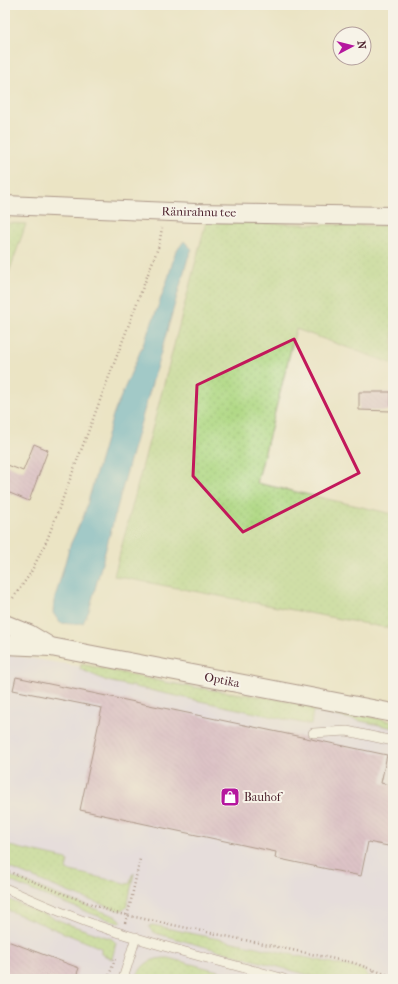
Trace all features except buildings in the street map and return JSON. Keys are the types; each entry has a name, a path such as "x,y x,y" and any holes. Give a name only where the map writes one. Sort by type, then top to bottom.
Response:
{"street":[{"name":"Ränirahnu tee","path":"5,205 166,212 393,216"},
{"path":"5,624 29,634 51,647"},
{"path":"5,645 51,647"},
{"name":"Optika","path":"51,647 393,713"}],"lane":[{"path":"313,732 347,731 393,741"},
{"path":"5,888 87,922 187,953 241,966 284,979"},
{"path":"123,979 136,937"}],"path":[{"path":"13,598 30,574 47,540 159,245 166,212"},
{"path":"122,933 128,915 140,859"},
{"path":"5,870 61,893 116,913 354,963 393,977"},
{"path":"108,979 115,957"},
{"path":"371,979 373,970"}],"highlighted area":[{"path":"294,339 359,473 243,532 193,476 197,385"}],"shaded area":[{"path":"5,654 279,700 393,723 393,979 5,979"}],"green space":[{"path":"206,222 393,226 393,364 296,329 257,483 393,514 393,629 114,576"},
{"path":"5,223 26,224 5,284"},
{"path":"81,664 169,683 265,697 354,713 393,722 393,728 313,711 311,725 107,681 80,669"},
{"path":"5,845 67,859 66,870 129,884 134,873 127,907 123,910 118,910 75,895 5,866"},
{"path":"5,874 115,916 122,922 118,923 40,894 5,879"},
{"path":"5,898 68,924 112,939 116,943 112,959 101,954 101,948 5,909"},
{"path":"152,925 360,969 366,972 368,979 323,979 158,934 150,929 149,926"},
{"path":"168,958 249,979 135,979 144,965 148,962 156,959"}],"water":[{"path":"184,241 192,249 188,258 132,453 89,611 83,623 60,623 53,613 54,601 70,545 84,515 113,415 156,312 175,253"}],"place":[{"name":"Bauhof","path":"230,797"}]}
